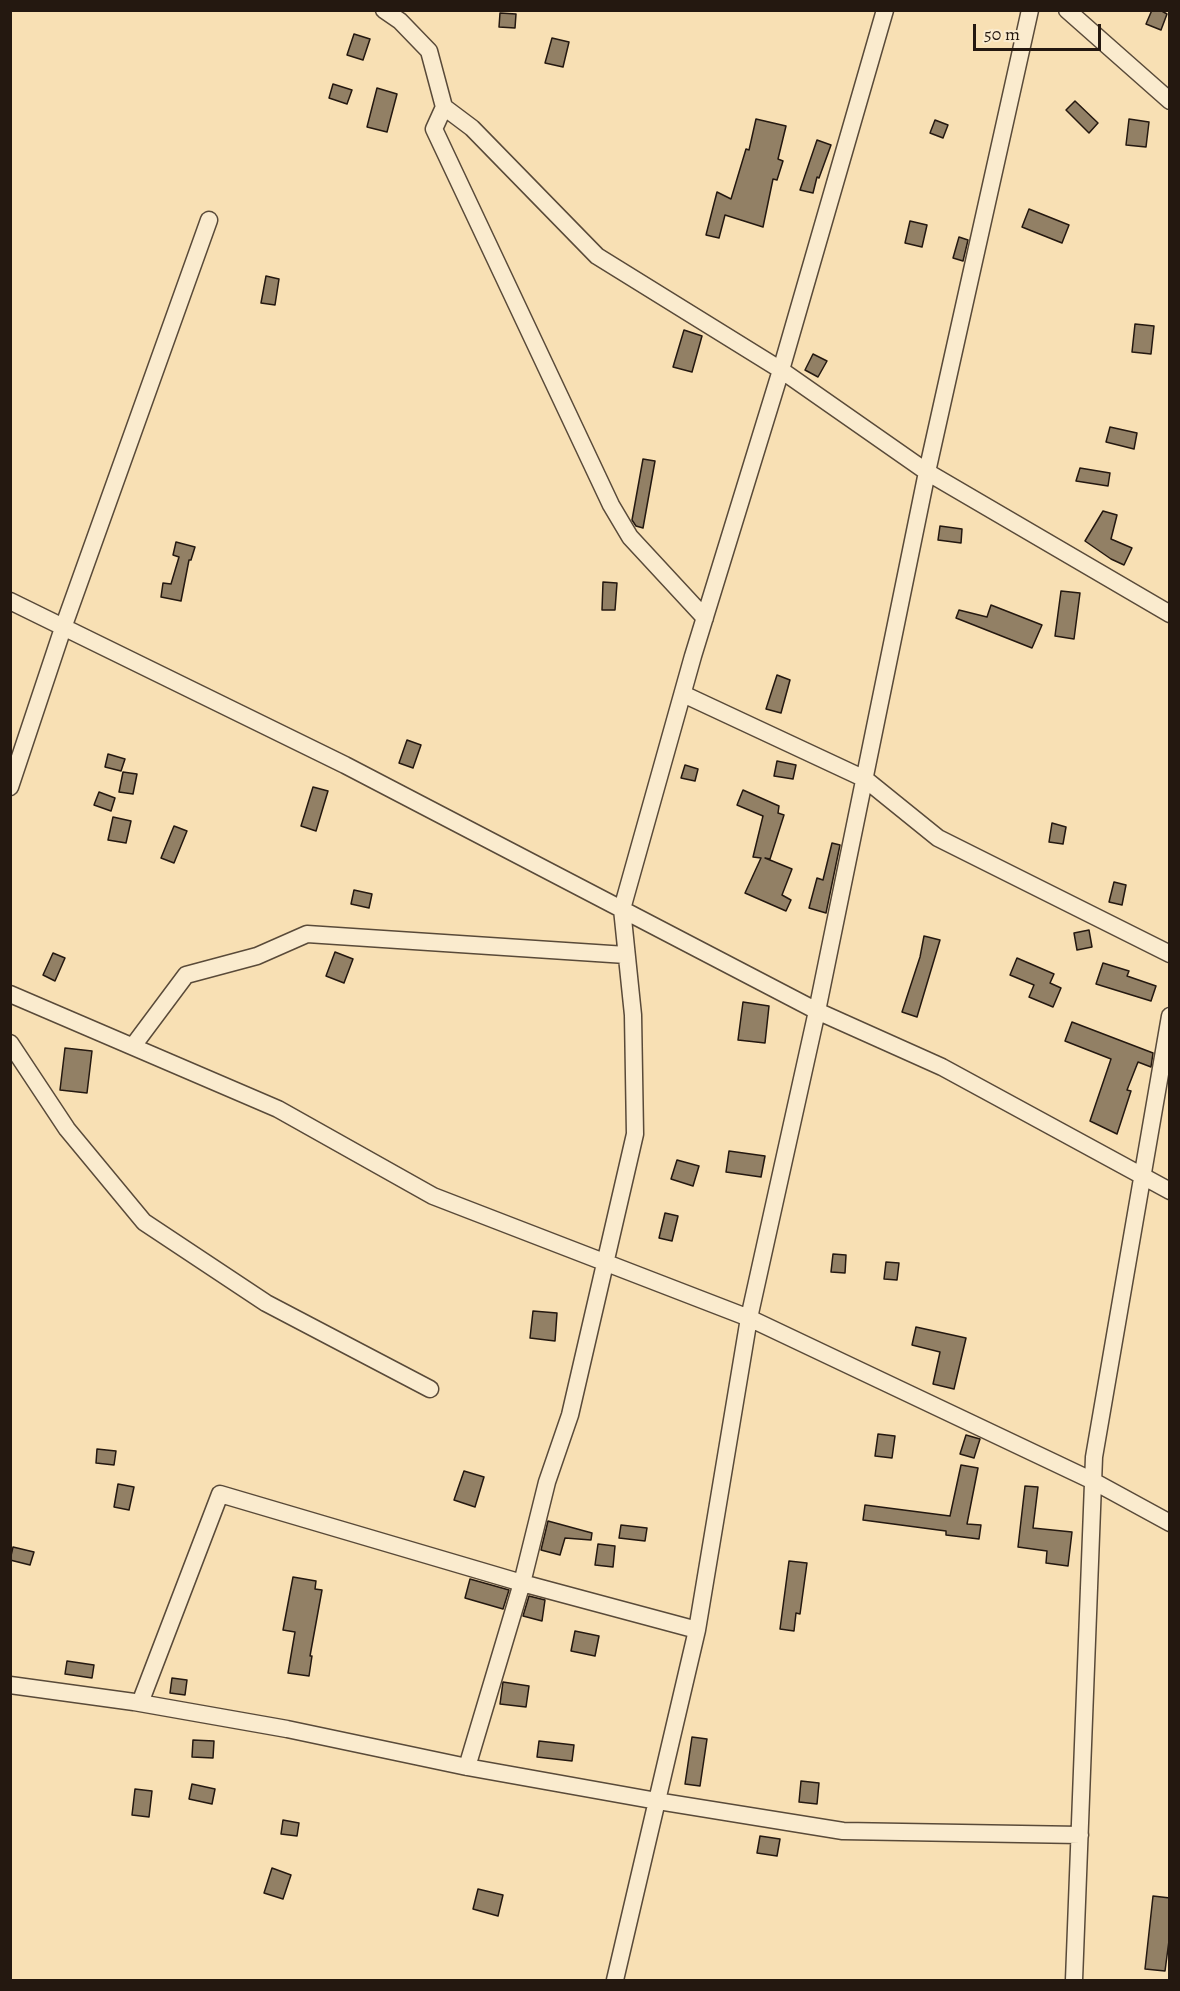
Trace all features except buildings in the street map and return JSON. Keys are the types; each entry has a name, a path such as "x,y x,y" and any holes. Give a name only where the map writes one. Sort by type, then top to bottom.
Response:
{"street":[{"path":"384,10 400,21 429,51 444,107 472,128 597,256 781,370 927,472 1170,614"},
{"path":"467,1767 522,1583 547,1482 570,1415 635,1134 633,1015 622,909 682,694 781,370 885,10"},
{"path":"615,1980 697,1630 749,1318 817,1011 927,472 1030,10"},
{"path":"1067,10 1170,101"},
{"path":"444,107 434,129 611,505 630,537 705,618"},
{"path":"10,787 63,628 209,220"},
{"path":"10,601 345,765 817,1011 942,1067 1170,1191"},
{"path":"682,694 865,779 938,838 1170,954"},
{"path":"134,1046 186,975 257,956 308,934 626,955"},
{"path":"10,994 278,1108 433,1196 749,1318 1093,1481 1170,1523"},
{"path":"1074,1980 1094,1457 1170,1016"},
{"path":"10,1043 67,1129 144,1222 266,1303 430,1389"},
{"path":"140,1703 220,1494 522,1583 697,1630"},
{"path":"10,1685 140,1703 287,1729 467,1767 657,1802 843,1831 1080,1835"}]}
